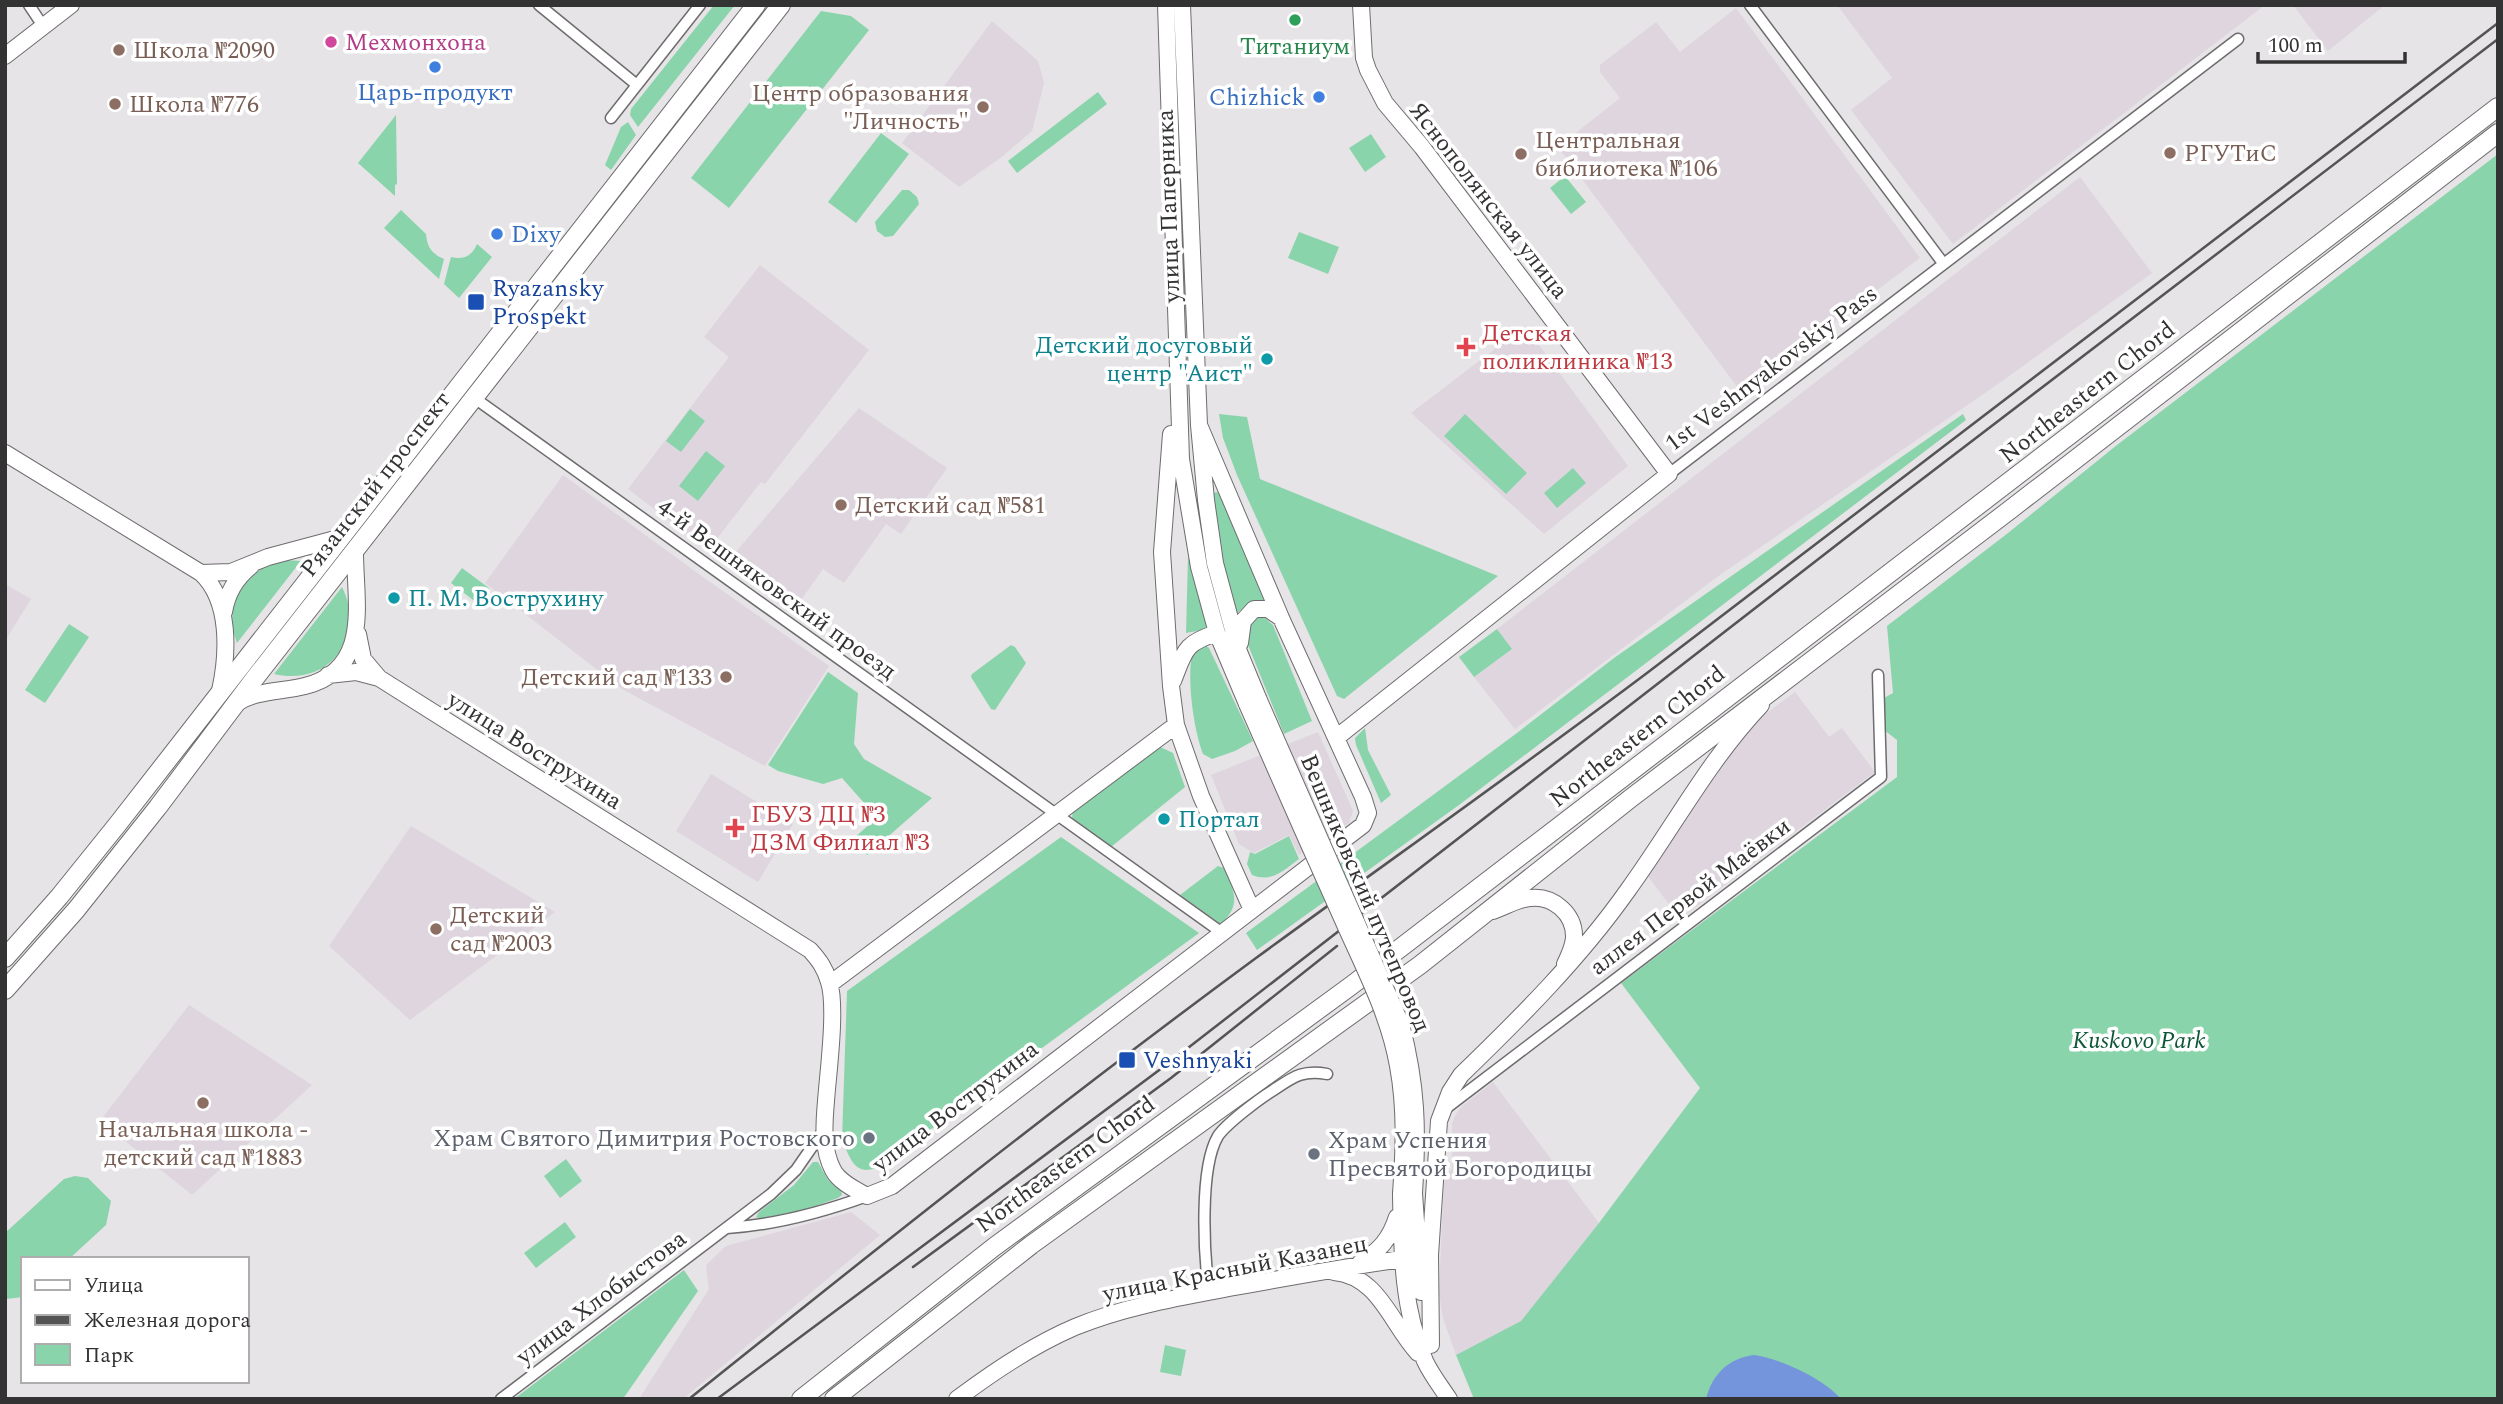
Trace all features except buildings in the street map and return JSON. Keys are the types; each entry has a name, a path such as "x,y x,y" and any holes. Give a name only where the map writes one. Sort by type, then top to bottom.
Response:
{"main road":[{"name":"Рязанский проспект","path":"5,958 67,887 755,5"},
{"name":"Рязанский проспект","path":"5,990 158,807 234,705 781,5"},
{"name":"Northeastern Chord","path":"802,1399 938,1289 1352,985 2498,107"},
{"name":"Northeastern Chord","path":"834,1399 1031,1245 1218,1108 1383,992 2498,133"}],"street":[{"path":"29,5 43,26"},
{"path":"5,56 71,5"},
{"path":"539,5 637,85"},
{"path":"682,28 692,5"},
{"path":"611,118 699,5"},
{"name":"улица Паперника","path":"1167,5 1181,459 1199,567 1217,633 1252,701"},
{"name":"улица Паперника","path":"1182,5 1199,425 1215,563 1252,701"},
{"name":"Яснополянская улица","path":"1361,5 1364,58 1385,103 1422,147 1670,474"},
{"path":"1750,5 1943,263"},
{"name":"1st Veshnyakovskiy Pass","path":"1336,738 1670,474 2238,39"},
{"path":"1177,358 1162,552 1176,725 1200,796 1252,910"},
{"name":"4-й Вешняковский проезд","path":"474,397 1222,932"},
{"name":"улица Вострухина","path":"328,675 356,672 379,678 810,950 822,964 830,984 831,1018 823,1131 834,1172 846,1184 867,1196 892,1186 1363,825 1368,813 1365,805 1280,618 1199,425"},
{"path":"5,453 201,573 211,583 217,593 223,618 225,663 220,691"},
{"path":"201,573 231,572 268,557 339,538"},
{"name":"улица Вострухина","path":"355,552 359,640 363,659 379,678"},
{"path":"234,705 259,693 305,686 328,675 349,653 358,615 348,586 338,573 321,561 307,555 283,553"},
{"path":"223,618 226,599 234,584 253,565"},
{"path":"1239,652 1243,621 1254,609 1268,609 1280,618"},
{"path":"1171,686 1186,648 1200,638 1217,633"},
{"path":"224,636 229,650 240,666 255,678 273,685 293,687"},
{"name":"аллея Первой Маёвки","path":"1443,1110 1881,777 1878,675"},
{"path":"1416,1257 1439,1121 1450,1092 1461,1075 1560,975 1630,889 1728,743 1783,682"},
{"name":"Вешняковский путепровод","path":"1252,701 1401,1024 1416,1098 1417,1143 1408,1193"},
{"path":"830,984 1176,725"},
{"path":"1481,916 1530,898 1546,899 1559,906 1572,925 1574,940 1560,975"},
{"path":"1209,1292 1206,1190 1209,1164 1219,1134 1264,1096 1299,1074 1312,1071 1327,1074"},
{"name":"улица Хлобыстова","path":"501,1399 771,1194 796,1170 823,1131"},
{"path":"1408,1193 1428,1352 1449,1399"},
{"path":"1357,1265 1377,1252 1390,1237 1408,1193"},
{"name":"улица Хлобыстова","path":"727,1228 830,1210 867,1196"},
{"name":"улица Красный Казанец","path":"957,1399 1004,1365 1074,1328 1118,1312 1324,1270 1416,1257"},
{"path":"1324,1270 1353,1276 1365,1283 1378,1296 1412,1346 1428,1352"}],"shaded area":[{"path":"1837,5 2265,5 1953,244 1851,110 1892,78"},
{"path":"2293,5 2385,5 2328,51"},
{"path":"1736,8 1920,258 1741,392 1558,147 1620,98 1600,72 1600,65 1656,22 1680,52"},
{"name":"Центр образования \"Личность\"","path":"992,21 1038,61 1044,83 1032,131 1003,156 959,187 902,143"},
{"path":"2080,177 2152,273 1998,384 1717,577 1515,729 1474,677 1512,649 1497,629"},
{"path":"760,265 869,350 765,484 761,482 708,550 628,489 729,357 704,337"},
{"path":"1525,326 1628,466 1544,534 1411,413"},
{"path":"859,408 947,468 901,534 886,524 844,583 823,569 801,600 734,554"},
{"path":"563,475 829,666 765,766 622,689 485,583"},
{"path":"5,584 31,599 5,641"},
{"path":"1795,692 1829,737 1842,728 1875,772 1680,919 1647,875 1701,789 1744,735 1764,715"},
{"path":"1318,732 1353,811 1349,823 1299,855 1289,835 1254,853 1239,844 1211,775"},
{"name":"ГБУЗ ДЦ №3 ДЗМ Филиал №3","path":"711,774 793,824 758,882 676,831"},
{"name":"Детский сад №2003","path":"411,826 555,912 410,1020 329,946"},
{"name":"Начальная школа - детский сад №1883","path":"189,1005 312,1085 192,1195 100,1121"},
{"path":"1493,1082 1599,1223 1521,1321 1456,1355 1443,1318 1439,1293 1444,1177 1452,1169 1452,1123 1456,1114"},
{"path":"851,1212 880,1235 683,1399 639,1399 709,1289 706,1265 726,1246"}],"green space":[{"path":"714,5 735,5 638,127 630,115 631,109"},
{"path":"821,11 851,16 869,30 729,208 691,178"},
{"path":"1098,92 1107,104 1017,173 1008,161"},
{"path":"396,115 397,184 395,196 358,163"},
{"path":"628,122 636,135 611,170 605,165 621,127"},
{"path":"881,133 909,154 856,223 828,202"},
{"path":"1371,134 1386,157 1365,172 1349,148"},
{"name":"Kuskovo Park","path":"2498,154 2498,1399 1474,1399 1456,1355 1521,1321 1599,1223 1700,1088 1621,983 1897,777 1897,740 1884,730 1884,698 1893,693 1887,626 2117,445"},
{"path":"1565,176 1586,202 1571,214 1550,188"},
{"path":"902,190 909,190 917,197 919,204 893,236 885,237 877,231 875,222"},
{"path":"401,210 426,234 433,252 444,259 439,279 384,228"},
{"path":"1299,232 1339,247 1328,274 1288,258"},
{"path":"477,244 492,257 459,298 444,284 451,257 467,256"},
{"path":"690,409 705,421 681,452 666,441"},
{"path":"1219,414 1247,417 1260,479 1498,576 1344,699 1337,696 1237,475 1223,438"},
{"path":"1465,414 1527,473 1506,494 1444,436"},
{"path":"1963,414 1966,420 1459,805 1257,950 1246,933 1614,658"},
{"path":"706,451 725,466 698,501 679,486"},
{"path":"1573,468 1586,483 1557,508 1544,493"},
{"path":"1213,493 1221,495 1268,603 1248,604 1237,613 1220,559"},
{"path":"1188,556 1208,629 1186,633"},
{"path":"284,560 301,561 237,643 232,614 240,590 258,571"},
{"path":"462,568 489,588 477,603 451,583"},
{"path":"342,587 349,606 350,624 346,640 338,654 311,673 294,676 274,674"},
{"path":"1254,618 1265,618 1273,625 1312,721 1284,734 1244,635 1247,624"},
{"path":"69,624 89,637 45,703 25,690"},
{"path":"1497,629 1512,649 1474,677 1459,657"},
{"path":"1203,643 1209,648 1253,741 1212,759 1203,754 1191,696 1192,658"},
{"path":"1011,645 1026,663 995,710 991,709 971,677"},
{"path":"828,672 858,693 854,744 864,759 932,798 867,855 853,839 872,822 865,815 865,804 842,778 823,784 778,771 768,765"},
{"path":"1365,728 1368,750 1391,795 1381,803 1356,745 1355,738"},
{"path":"1156,745 1173,753 1185,787 1111,847 1072,820 1073,805"},
{"path":"1289,836 1299,859 1272,876 1252,875 1247,864 1250,852 1255,854"},
{"path":"1061,837 1199,933 885,1163 868,1170 857,1166 852,1162 842,1139 847,991"},
{"path":"1218,866 1224,868 1234,897 1232,910 1221,924 1180,895"},
{"path":"566,1159 582,1181 560,1198 544,1176"},
{"path":"813,1162 818,1162 828,1180 842,1195 807,1209 761,1219 756,1217 794,1185"},
{"path":"75,1176 88,1178 111,1201 106,1225 71,1257 21,1257 21,1297 6,1299 5,1233 64,1179"},
{"path":"565,1222 576,1237 536,1268 524,1253"},
{"path":"684,1270 698,1291 625,1396 621,1399 514,1399"},
{"path":"1165,1345 1186,1350 1181,1376 1160,1372"}],"water":[{"path":"1754,1355 1801,1371 1824,1384 1841,1399 1706,1399 1713,1382 1723,1369 1737,1360"}],"railway":[{"path":"689,1399 1041,1120 1256,958 1647,673 2498,23"},
{"path":"717,1399 1166,1065 1870,519 2498,39"},
{"path":"913,1267 1171,1078 1337,946"}],"place":[{"name":"Титаниум","path":"1295,20"},
{"name":"Мехмонхона","path":"331,42"},
{"name":"Школа №2090","path":"119,50"},
{"name":"Царь-продукт","path":"435,67"},
{"name":"Chizhick","path":"1319,97"},
{"name":"Школа №776","path":"115,104"},
{"name":"Центр образования \"Личность\"","path":"983,107"},
{"name":"РГУТиС","path":"2170,153"},
{"name":"Центральная библиотека №106","path":"1521,154"},
{"name":"Dixy","path":"497,234"},
{"name":"Ryazansky Prospekt","path":"476,302"},
{"name":"Детская поликлиника №13","path":"1466,347"},
{"name":"Детский досуговый центр \"Аист\"","path":"1267,359"},
{"name":"Детский сад №581","path":"841,505"},
{"name":"П. М. Вострухину","path":"394,598"},
{"name":"Детский сад №133","path":"726,677"},
{"name":"Портал","path":"1164,819"},
{"name":"ГБУЗ ДЦ №3 ДЗМ Филиал №3","path":"735,828"},
{"name":"Детский сад №2003","path":"436,929"},
{"name":"Veshnyaki","path":"1127,1060"},
{"name":"Начальная школа - детский сад №1883","path":"203,1103"},
{"name":"Храм Святого Димитрия Ростовского","path":"869,1138"},
{"name":"Храм Успения Пресвятой Богородицы","path":"1314,1154"}]}
